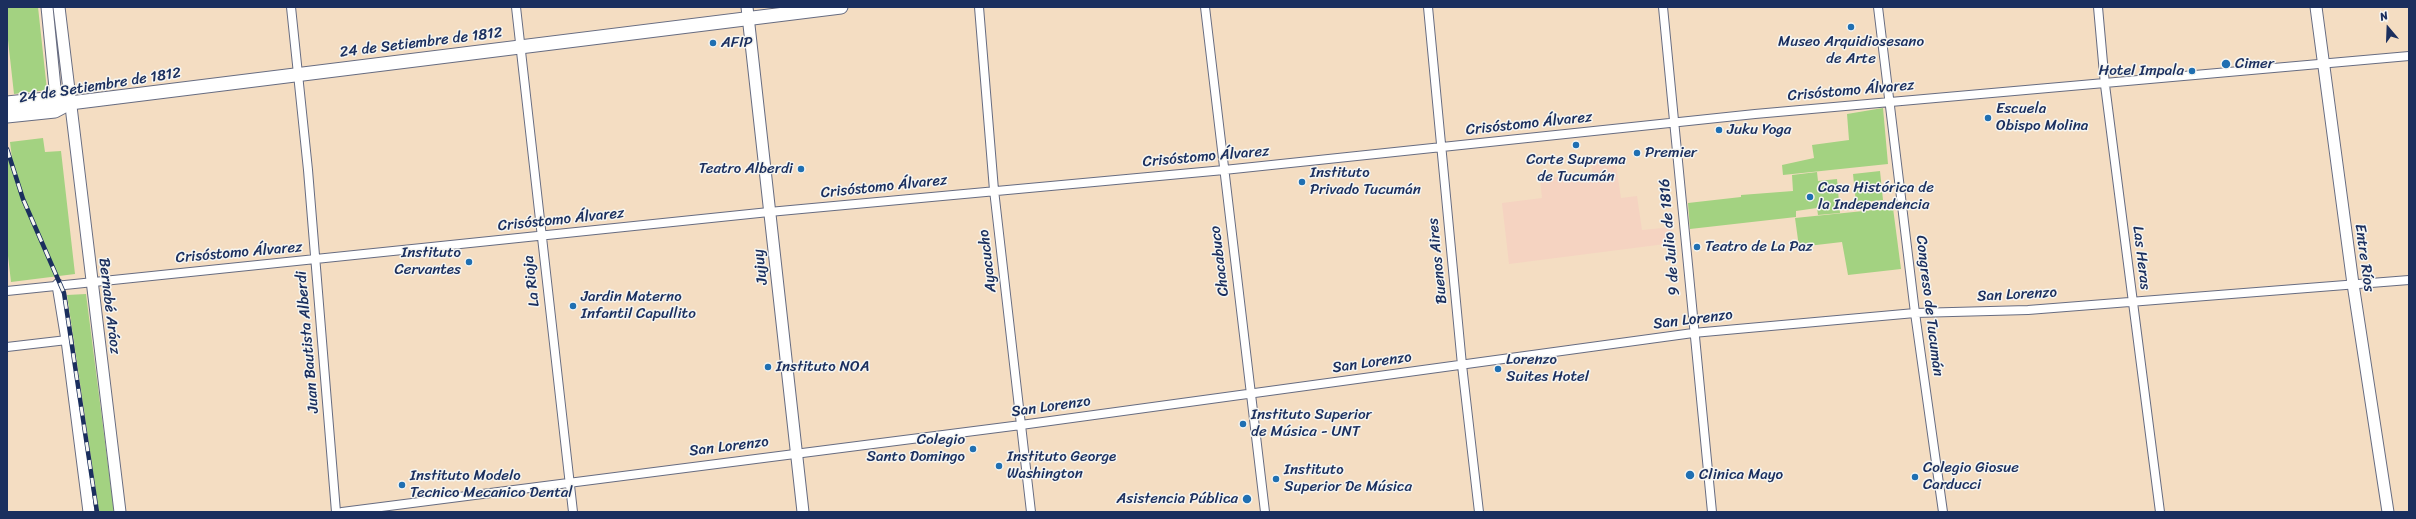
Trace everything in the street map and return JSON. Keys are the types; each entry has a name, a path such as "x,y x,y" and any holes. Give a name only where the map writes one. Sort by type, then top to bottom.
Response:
{"main road":[{"name":"24 de Setiembre de 1812","path":"7,116 55,111 70,103 521,47 747,13 841,7"},
{"name":"24 de Setiembre de 1812","path":"7,103 56,98"},
{"path":"56,98 70,103"}],"street":[{"path":"47,7 56,98"},
{"name":"Bernabé Aráoz","path":"58,7 90,281 120,512"},
{"name":"Juan Bautista Alberdi","path":"291,7 316,260 336,512"},
{"name":"La Rioja","path":"516,7 573,512"},
{"name":"Ayacucho","path":"979,7 994,190 1031,512"},
{"name":"Chacabuco","path":"1205,7 1265,512"},
{"name":"Buenos Aires","path":"1428,7 1462,365 1479,512"},
{"name":"9 de Julio de 1816","path":"1663,7 1693,333 1712,512"},
{"name":"Congreso de Tucumán","path":"1878,7 1915,313 1944,512"},
{"name":"Las Heras","path":"2098,7 2105,85 2160,512"},
{"name":"Entre Ríos","path":"2316,7 2322,65 2352,284 2388,512"},
{"name":"Jujuy","path":"747,13 803,512"},
{"name":"Crisóstomo Álvarez","path":"7,291 90,281 316,260 769,212 994,190 1224,170 1674,123 1889,102 2105,85 2409,56"},
{"name":"San Lorenzo","path":"342,512 570,481 1021,425 1693,333 1915,313 2028,310 2409,280"},
{"path":"58,285 68,340 89,512"},
{"path":"7,347 68,340"}],"shaded area":[{"path":"1615,158 1621,198 1637,196 1642,230 1672,227 1673,243 1509,264 1502,203 1542,198 1540,179 1592,173 1591,160"}],"green space":[{"path":"7,7 38,7 47,90 14,94 7,31"},
{"path":"1883,108 1888,164 1783,175 1782,165 1814,158 1812,145 1849,140 1847,114"},
{"path":"43,138 45,152 61,151 75,274 11,282 7,247 7,158 12,158 10,142"},
{"path":"1880,171 1883,200 1856,203 1853,174"},
{"path":"1817,172 1818,181 1837,179 1840,213 1818,215 1817,208 1796,211 1796,217 1690,229 1688,203 1741,197 1741,195 1793,191 1792,175"},
{"path":"1893,208 1901,269 1848,275 1842,242 1799,247 1795,218"},
{"path":"86,294 114,512 99,512 67,295"}],"railway":[{"path":"7,149 23,199 64,293 97,512"}],"place":[{"name":"Museo Arquidiosesano de Arte","path":"1851,27"},
{"name":"AFIP","path":"713,43"},
{"name":"Cimer","path":"2226,64"},
{"name":"Hotel Impala","path":"2192,71"},
{"name":"Escuela Obispo Molina","path":"1988,118"},
{"name":"Juku Yoga","path":"1719,130"},
{"name":"Corte Suprema de Tucumán","path":"1576,145"},
{"name":"Premier","path":"1637,153"},
{"name":"Teatro Alberdi","path":"801,169"},
{"name":"Instituto Privado Tucumán","path":"1302,182"},
{"name":"Casa Histórica de la Independencia","path":"1810,197"},
{"name":"Teatro de La Paz","path":"1697,247"},
{"name":"Instituto Cervantes","path":"469,262"},
{"name":"Jardin Materno Infantil Capullito","path":"573,306"},
{"name":"Instituto NOA","path":"768,367"},
{"name":"Lorenzo Suites Hotel","path":"1498,369"},
{"name":"Instituto Superior de Música - UNT","path":"1243,424"},
{"name":"Colegio Santo Domingo","path":"973,449"},
{"name":"Instituto George Washington","path":"999,466"},
{"name":"Clinica Mayo","path":"1690,475"},
{"name":"Colegio Giosue Carducci","path":"1915,477"},
{"name":"Instituto Superior De Música","path":"1276,479"},
{"name":"Instituto Modelo Tecnico Mecanico Dental","path":"402,485"},
{"name":"Asistencia Pública","path":"1247,499"}]}
